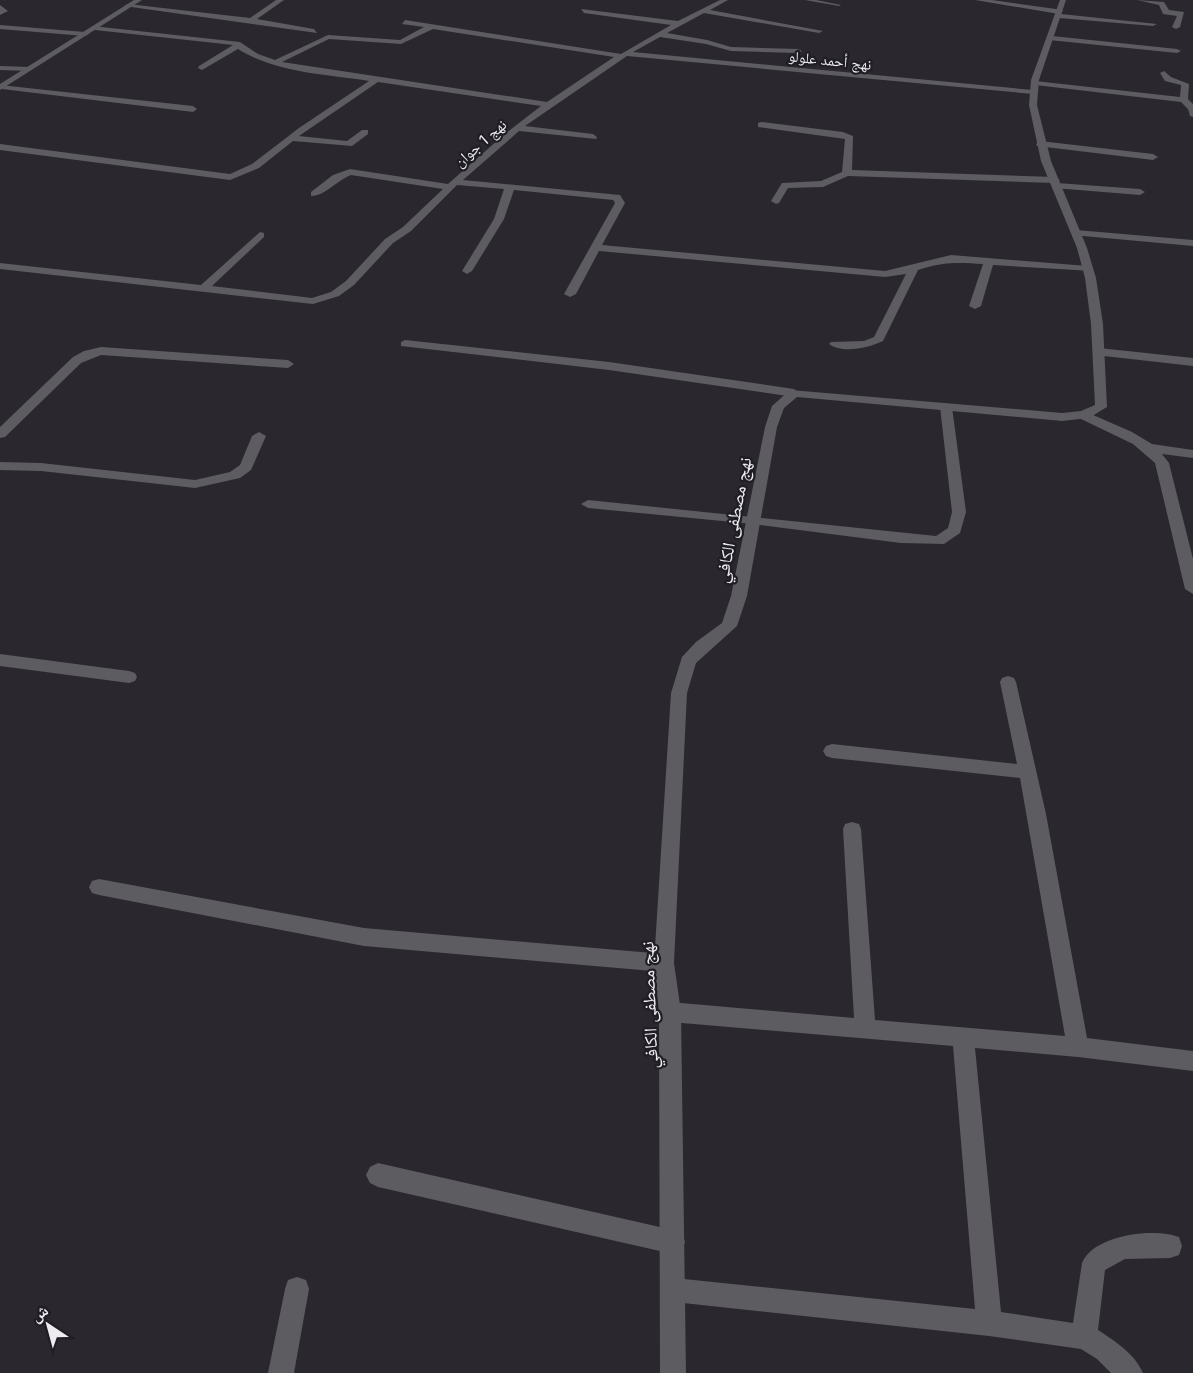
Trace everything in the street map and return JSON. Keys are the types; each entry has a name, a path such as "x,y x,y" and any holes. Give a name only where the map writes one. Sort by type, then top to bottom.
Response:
{"street":[{"path":"1,87 139,0"},
{"path":"251,20 281,0"},
{"name":"نهج 1 جوان","path":"452,184 517,128 623,55 676,23 725,0"},
{"path":"978,0 1060,9 1153,24"},
{"path":"1140,0 1162,3 1166,12 1181,14 1176,27"},
{"path":"128,6 251,20 314,31"},
{"path":"0,7 4,11 0,13"},
{"path":"405,344 609,366 794,393 946,407 1062,417 1084,415 1101,407 1095,300 1076,233 1040,144 1034,88 1060,9"},
{"path":"584,11 676,23"},
{"path":"702,11 819,31"},
{"name":"نهج أحمد علولو","path":"405,22 623,55 1184,100"},
{"path":"274,63 328,37 401,42 432,26"},
{"path":"0,27 85,34"},
{"path":"95,28 240,45 255,56 274,63 549,105"},
{"path":"658,34 707,42 731,49 798,51"},
{"path":"1052,38 1177,51"},
{"path":"201,68 240,45"},
{"path":"0,68 29,69"},
{"path":"1164,73 1168,80 1185,84 1184,100 1192,108 1193,114"},
{"path":"0,147 230,177 243,174 376,80"},
{"path":"1,87 193,109"},
{"path":"761,125 843,135 850,138 847,173"},
{"path":"517,128 593,137"},
{"path":"291,138 349,144 365,132"},
{"path":"1040,144 1152,157"},
{"path":"314,194 336,177 350,172 452,184"},
{"path":"776,201 785,185 823,184 847,173 1056,183 1140,192"},
{"path":"0,266 313,301 335,294 350,283 389,241 407,229 452,184"},
{"name":"نهج 1 جوان","path":"452,184 617,197 620,203 570,294"},
{"path":"467,271 500,219 510,187"},
{"path":"1076,233 1193,243"},
{"path":"203,289 260,235"},
{"path":"595,248 885,274 906,272 940,258 1088,269"},
{"path":"975,306 989,261"},
{"path":"836,344 866,345 879,339 914,268"},
{"path":"0,434 77,360 88,354 101,351 288,364"},
{"path":"1099,352 1193,362"},
{"name":"نهج مصطفى الكافي","path":"673,1373 670,1012 664,963 679,693 688,661 702,645 729,626 739,596 771,426 778,406 794,393"},
{"path":"588,504 939,541 954,530 959,512 946,407"},
{"path":"1084,415 1149,448 1159,456 1193,590"},
{"path":"0,466 41,467 195,484 234,475 246,467 259,436"},
{"path":"1149,448 1193,454"},
{"path":"0,660 129,677"},
{"path":"1008,682 1028,772 1078,1047"},
{"path":"832,751 1028,772"},
{"path":"852,829 865,1027"},
{"path":"99,887 364,937 664,963"},
{"path":"670,1012 963,1036 1193,1061"},
{"path":"963,1036 989,1323"},
{"path":"378,1175 673,1242"},
{"path":"1085,1337 1087,1304 1094,1263 1122,1247 1170,1246"},
{"path":"281,1373 297,1289"},
{"path":"674,1290 989,1323 1085,1337 1106,1350 1130,1373"}],"lane":[{"path":"807,0 839,5"}]}
